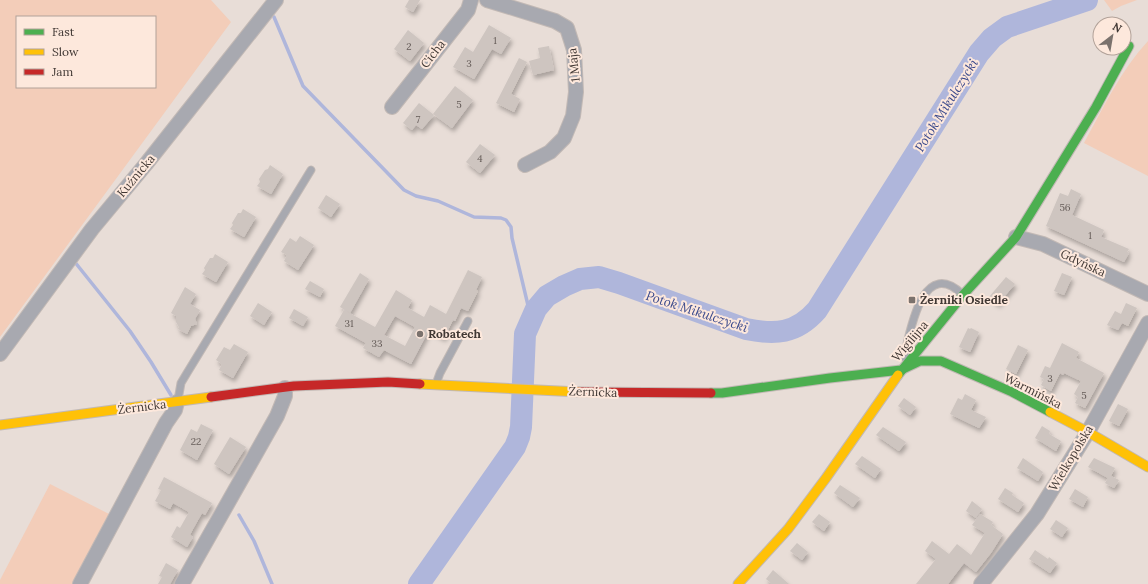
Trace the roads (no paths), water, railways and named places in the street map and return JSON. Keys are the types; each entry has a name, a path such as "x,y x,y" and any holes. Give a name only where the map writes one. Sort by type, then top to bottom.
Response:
{"street":[{"name":"Kuźnicka","path":"0,354 92,229 151,158 276,0"},
{"name":"Cicha","path":"392,107 468,10 470,0"},
{"name":"1 Maja","path":"486,0 555,21 567,28 574,50 576,92 573,116 564,138 550,152 525,165"},
{"name":"Wigilijna","path":"738,584 788,529 826,478 901,370 963,295 1016,237 1096,107 1124,56"},
{"name":"Gdyńska","path":"1016,237 1043,244 1148,294"},
{"name":"Wielkopolska","path":"981,584 1038,514 1088,432 1148,323"},
{"name":"Warmińska","path":"901,370 920,361 940,361 1012,392 1088,432 1148,467"},
{"name":"Żernicka","path":"0,425 285,388 345,383 388,382 543,391 722,393 901,370"},
{"path":"182,584 277,416 285,396 285,388"},
{"path":"80,584 166,423 175,410 177,402"}],"lane":[{"path":"177,402 181,383 311,170"},
{"path":"901,370 914,314 923,296 932,286 944,283 955,287 963,295"},
{"path":"436,384 440,373 468,321"}],"waterway":[{"name":"Potok Mikulczycki","path":"419,584 515,447 521,427 525,334 536,309 547,296 580,279 599,277 746,329 776,332 784,331 801,324 817,310 979,53 992,38 1007,27 1087,0"},
{"path":"274,17 303,86 404,190 416,196 438,201 474,217 501,218 506,220 511,227 512,238 531,318"},
{"path":"74,261 130,331 171,395"},
{"path":"239,515 254,541 272,584"}],"place":[{"name":"Żerniki Osiedle","path":"912,300"},
{"name":"Robatech","path":"420,334"}]}
